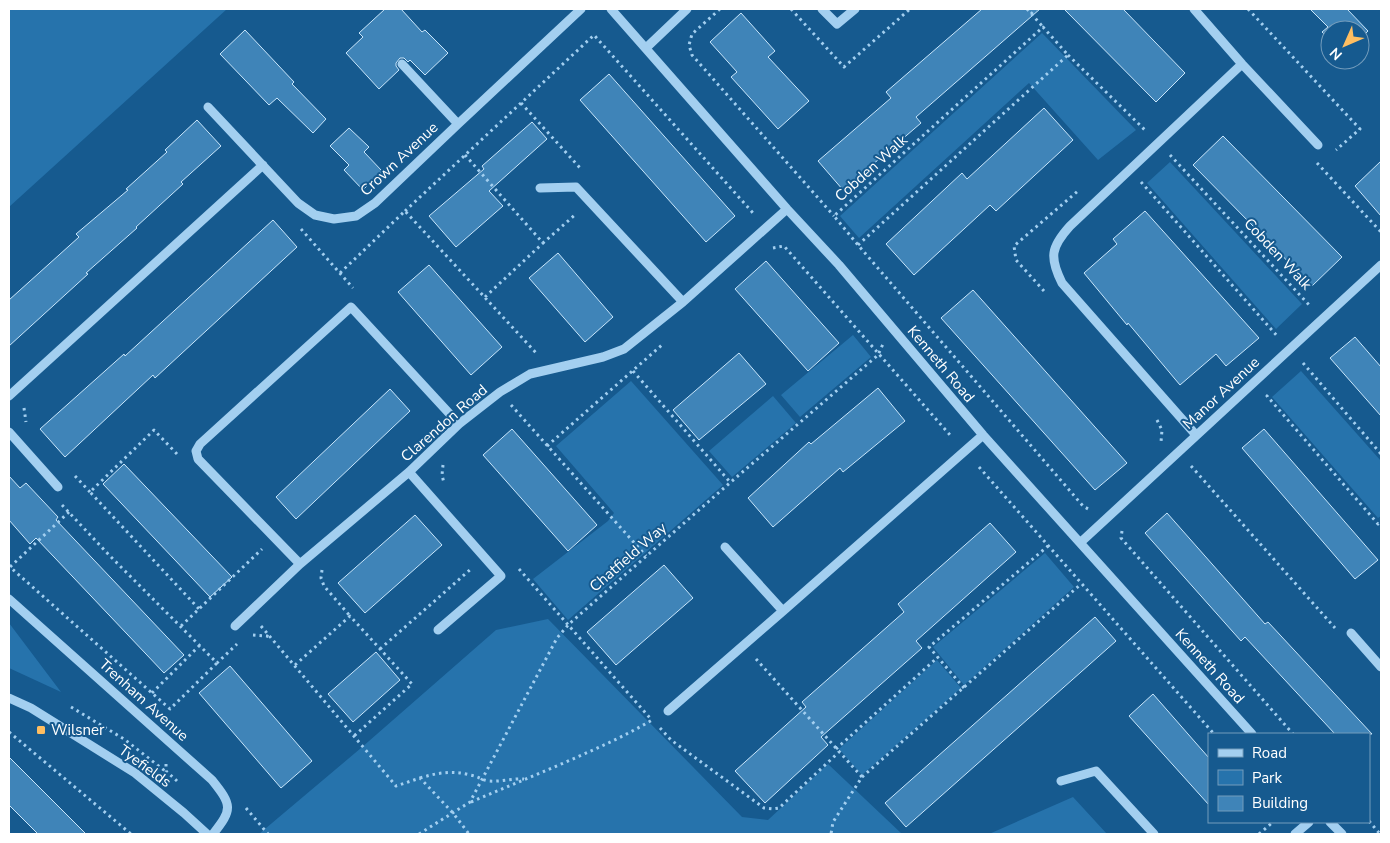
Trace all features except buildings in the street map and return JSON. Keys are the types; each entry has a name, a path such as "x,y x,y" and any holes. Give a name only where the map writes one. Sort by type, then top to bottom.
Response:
{"street":[{"name":"Crown Avenue","path":"208,106 298,203 315,216 334,219 356,216 375,203 581,9"},
{"name":"Kenneth Road","path":"611,9 839,266 983,435 1251,733"},
{"path":"646,48 687,9"},
{"path":"822,9 837,24 855,9"},
{"path":"1194,9 1242,64 1318,145"},
{"path":"402,64 458,124"},
{"path":"1196,435 1062,283 1055,268 1054,253 1059,238 1070,226 1242,64"},
{"path":"9,396 263,165"},
{"path":"540,188 576,188 683,302"},
{"name":"Clarendon Road","path":"235,626 300,564 409,472 460,424 500,392 530,374 603,357 624,349 683,302 787,209"},
{"name":"Manor Avenue","path":"1081,542 1381,265"},
{"path":"300,564 198,459 196,451 200,444 352,307 460,424"},
{"path":"9,432 58,487"},
{"path":"668,711 983,435"},
{"path":"409,472 501,576 438,630"},
{"path":"726,547 783,611"},
{"name":"Trenham Avenue","path":"9,598 212,780 225,796 229,806 225,819 214,834"},
{"path":"1351,633 1381,667"},
{"name":"Tyefields","path":"9,698 31,708 134,773 207,834"},
{"path":"1061,780 1096,771 1154,834"},
{"path":"1295,834 1307,823"},
{"path":"1331,823 1342,834"}],"path":[{"path":"720,9 692,34 689,45 692,55 834,216"},
{"path":"1027,9 1043,27"},
{"path":"1031,14 1036,9"},
{"path":"1248,9 1360,129 1333,154"},
{"name":"Cobden Walk","path":"1096,509 1091,510 1083,506 834,216 1043,27 1068,55 1159,142 1312,308"},
{"path":"340,273 594,35 753,213 752,218"},
{"path":"858,245 1068,55"},
{"path":"522,103 581,169"},
{"path":"1139,137 1146,130"},
{"path":"465,156 543,243"},
{"path":"1312,159 1381,232"},
{"path":"1319,166 1326,160"},
{"path":"1139,180 1279,338"},
{"path":"1048,296 1016,260 1014,246 1080,188"},
{"path":"406,211 539,356 530,360"},
{"path":"485,297 578,212"},
{"path":"295,222 359,295"},
{"path":"767,253 774,247 784,246 950,435"},
{"name":"Chatfield Way","path":"419,834 470,802 558,638 569,624 878,354 891,326"},
{"path":"547,446 670,338"},
{"path":"1303,363 1381,454"},
{"path":"632,371 730,482"},
{"path":"1274,389 1267,396 1378,524 1381,521"},
{"path":"509,403 646,556"},
{"path":"24,404 25,421 30,429"},
{"path":"1156,418 1162,430 1161,444"},
{"path":"90,492 154,430 180,457"},
{"path":"445,486 442,475 443,466 446,461"},
{"path":"1184,472 1191,466 1335,628"},
{"path":"979,467 1213,733"},
{"path":"70,471 200,609"},
{"path":"56,498 110,556 218,663"},
{"path":"69,512 10,568 170,709 243,639"},
{"path":"1127,524 1121,532 1121,538 1292,733"},
{"path":"181,626 265,546"},
{"path":"964,688 930,647 1048,546"},
{"path":"380,649 472,568 466,561"},
{"path":"329,564 322,571 321,578 324,586 412,684 354,736"},
{"path":"517,566 671,740 764,808 773,810 779,808 839,752"},
{"path":"831,834 833,822 862,778 1081,584"},
{"path":"250,613 396,786 432,774 452,772 468,774 490,781 526,779"},
{"path":"295,665 350,616"},
{"path":"250,635 272,638"},
{"path":"152,693 200,646"},
{"path":"744,646 862,778"},
{"path":"836,749 938,657"},
{"path":"71,707 124,739 166,771"},
{"path":"470,802 638,729 668,711"},
{"path":"9,732 131,834"},
{"path":"420,778 453,813 469,834"},
{"path":"1370,822 1380,834"},
{"path":"1260,834 1272,823"}],"green space":[{"path":"9,9 227,9 9,207"},
{"path":"1042,33 1136,130 1098,160 1029,83 859,238 840,216"},
{"path":"1170,162 1302,304 1276,329 1147,183"},
{"path":"853,335 871,357 800,417 781,395"},
{"path":"1301,371 1381,461 1381,516 1378,518 1272,397"},
{"path":"631,381 723,485 568,620 533,579 608,521 614,513 556,446"},
{"path":"773,396 796,423 732,477 709,451"},
{"path":"1045,553 1074,587 964,685 933,647"},
{"path":"548,619 742,817 768,820 828,764 902,834 259,834 496,630"},
{"path":"9,623 61,692 9,668"},
{"path":"937,660 961,688 862,775 839,749"},
{"path":"1073,797 1107,834 989,834"}],"place":[{"name":"Wilsner","path":"41,730"}]}
